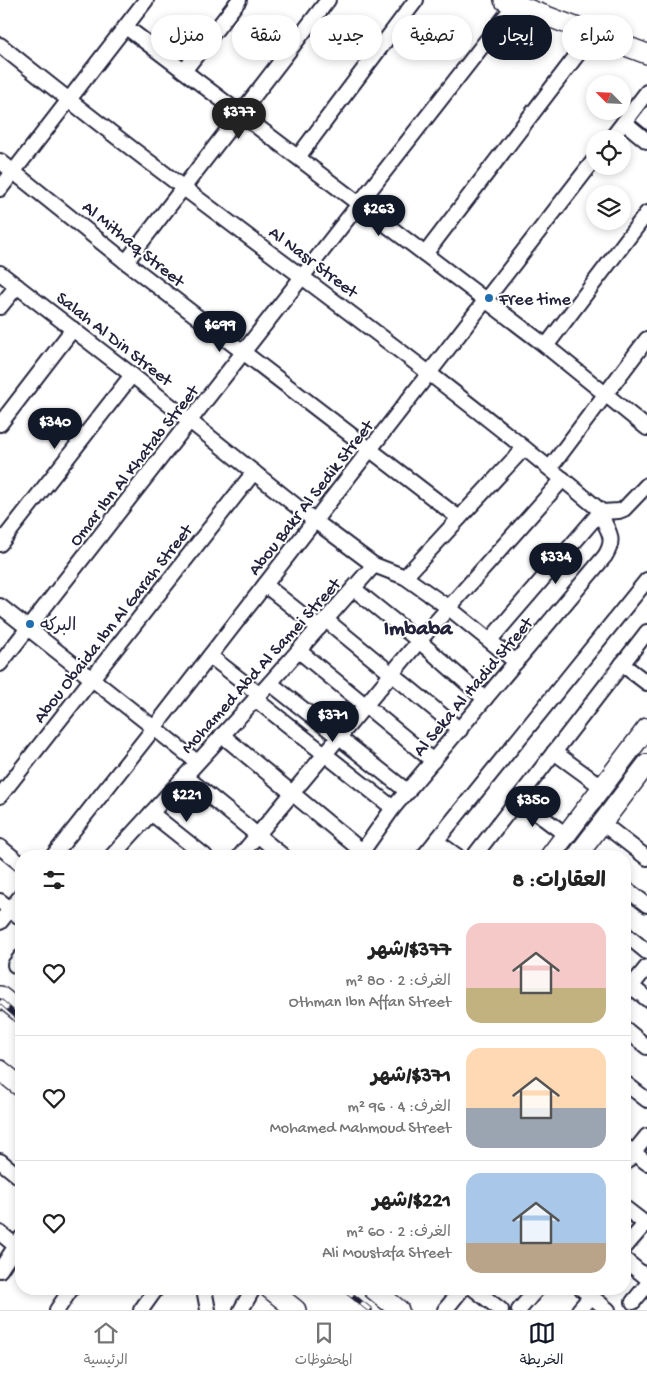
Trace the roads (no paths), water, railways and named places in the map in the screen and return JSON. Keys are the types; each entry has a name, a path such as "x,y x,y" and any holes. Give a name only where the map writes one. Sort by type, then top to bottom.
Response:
{"main road":[{"path":"510,2 562,22"},
{"path":"633,49 647,54"},
{"path":"555,850 647,728"},
{"path":"584,850 602,823 645,771"},
{"path":"0,996 15,1008"},
{"path":"0,1070 15,1082"},
{"path":"277,1295 296,1310"},
{"path":"380,1295 399,1310"}],"street":[{"path":"0,189 146,0"},
{"path":"184,71 239,0"},
{"path":"126,262 328,0"},
{"path":"298,157 416,0"},
{"name":"Omar Ibn Al Khatab Street","path":"0,664 304,277 510,2"},
{"path":"126,27 546,346 647,428"},
{"name":"Al Nasr Street","path":"0,45 69,101 429,373 602,511"},
{"path":"425,254 573,60"},
{"path":"618,130 647,92"},
{"path":"624,122 647,141"},
{"name":"Al Mithaq Street","path":"0,161 126,262 460,518"},
{"name":"Abou Bakr Al Sedik Street","path":"58,850 586,172"},
{"path":"546,346 647,213"},
{"name":"Salah Al Din Street","path":"0,273 132,375 315,521 374,565 405,577 490,640 516,662"},
{"path":"0,307 17,286"},
{"path":"0,424 73,329"},
{"path":"550,468 647,339"},
{"path":"0,544 132,375"},
{"path":"405,577 524,448"},
{"name":"Abou Obaida Ibn Al Garah Street","path":"0,796 254,472"},
{"path":"245,850 419,641 563,479"},
{"path":"490,640 602,511 619,511 624,509 647,485"},
{"name":"Al Seka Al Hadid Street","path":"364,850 393,808 608,551 610,533 602,511"},
{"name":"Mohamed Abd Al Samei Street","path":"119,850 374,565"},
{"path":"429,850 647,580"},
{"path":"265,585 392,674 460,730"},
{"path":"354,589 419,641 485,699"},
{"path":"0,606 198,762"},
{"path":"479,850 647,632"},
{"path":"299,651 434,761"},
{"path":"210,656 325,754 393,808"},
{"path":"622,664 647,683"},
{"path":"270,683 408,792"},
{"path":"222,736 356,850"},
{"path":"554,752 602,787"},
{"path":"624,758 645,771"},
{"path":"185,776 276,850"},
{"path":"518,799 566,835"},
{"path":"151,813 197,850"},
{"path":"602,823 647,858"},
{"path":"436,841 449,850"},
{"path":"0,847 15,859"},
{"path":"631,893 647,905"},
{"path":"0,922 11,910"},
{"path":"631,939 647,952"},
{"path":"631,983 647,967"},
{"path":"631,989 647,999"},
{"path":"631,1034 647,1047"},
{"path":"631,1088 647,1100"},
{"path":"631,1151 647,1136"},
{"path":"631,1155 647,1163"},
{"path":"0,1161 15,1173"},
{"path":"631,1213 646,1225 631,1241"},
{"path":"0,1233 15,1240"},
{"path":"0,1270 15,1248"},
{"path":"631,1265 647,1278"},
{"path":"633,1302 647,1285"},
{"path":"57,1310 67,1295"},
{"path":"141,1310 152,1295"},
{"path":"204,1295 204,1308"},
{"path":"241,1310 250,1295"},
{"path":"444,1310 464,1295"},
{"path":"480,1295 501,1310"},
{"path":"519,1310 532,1295"},
{"path":"579,1310 585,1295"},
{"path":"590,1295 608,1310"}],"railway":[{"path":"0,1001 15,1015"},
{"path":"351,1295 370,1310"}],"place":[{"name":"Free time","path":"489,298"},
{"name":"البركه","path":"30,624"}],"district":[{"name":"Imbaba","path":"418,626"}]}
